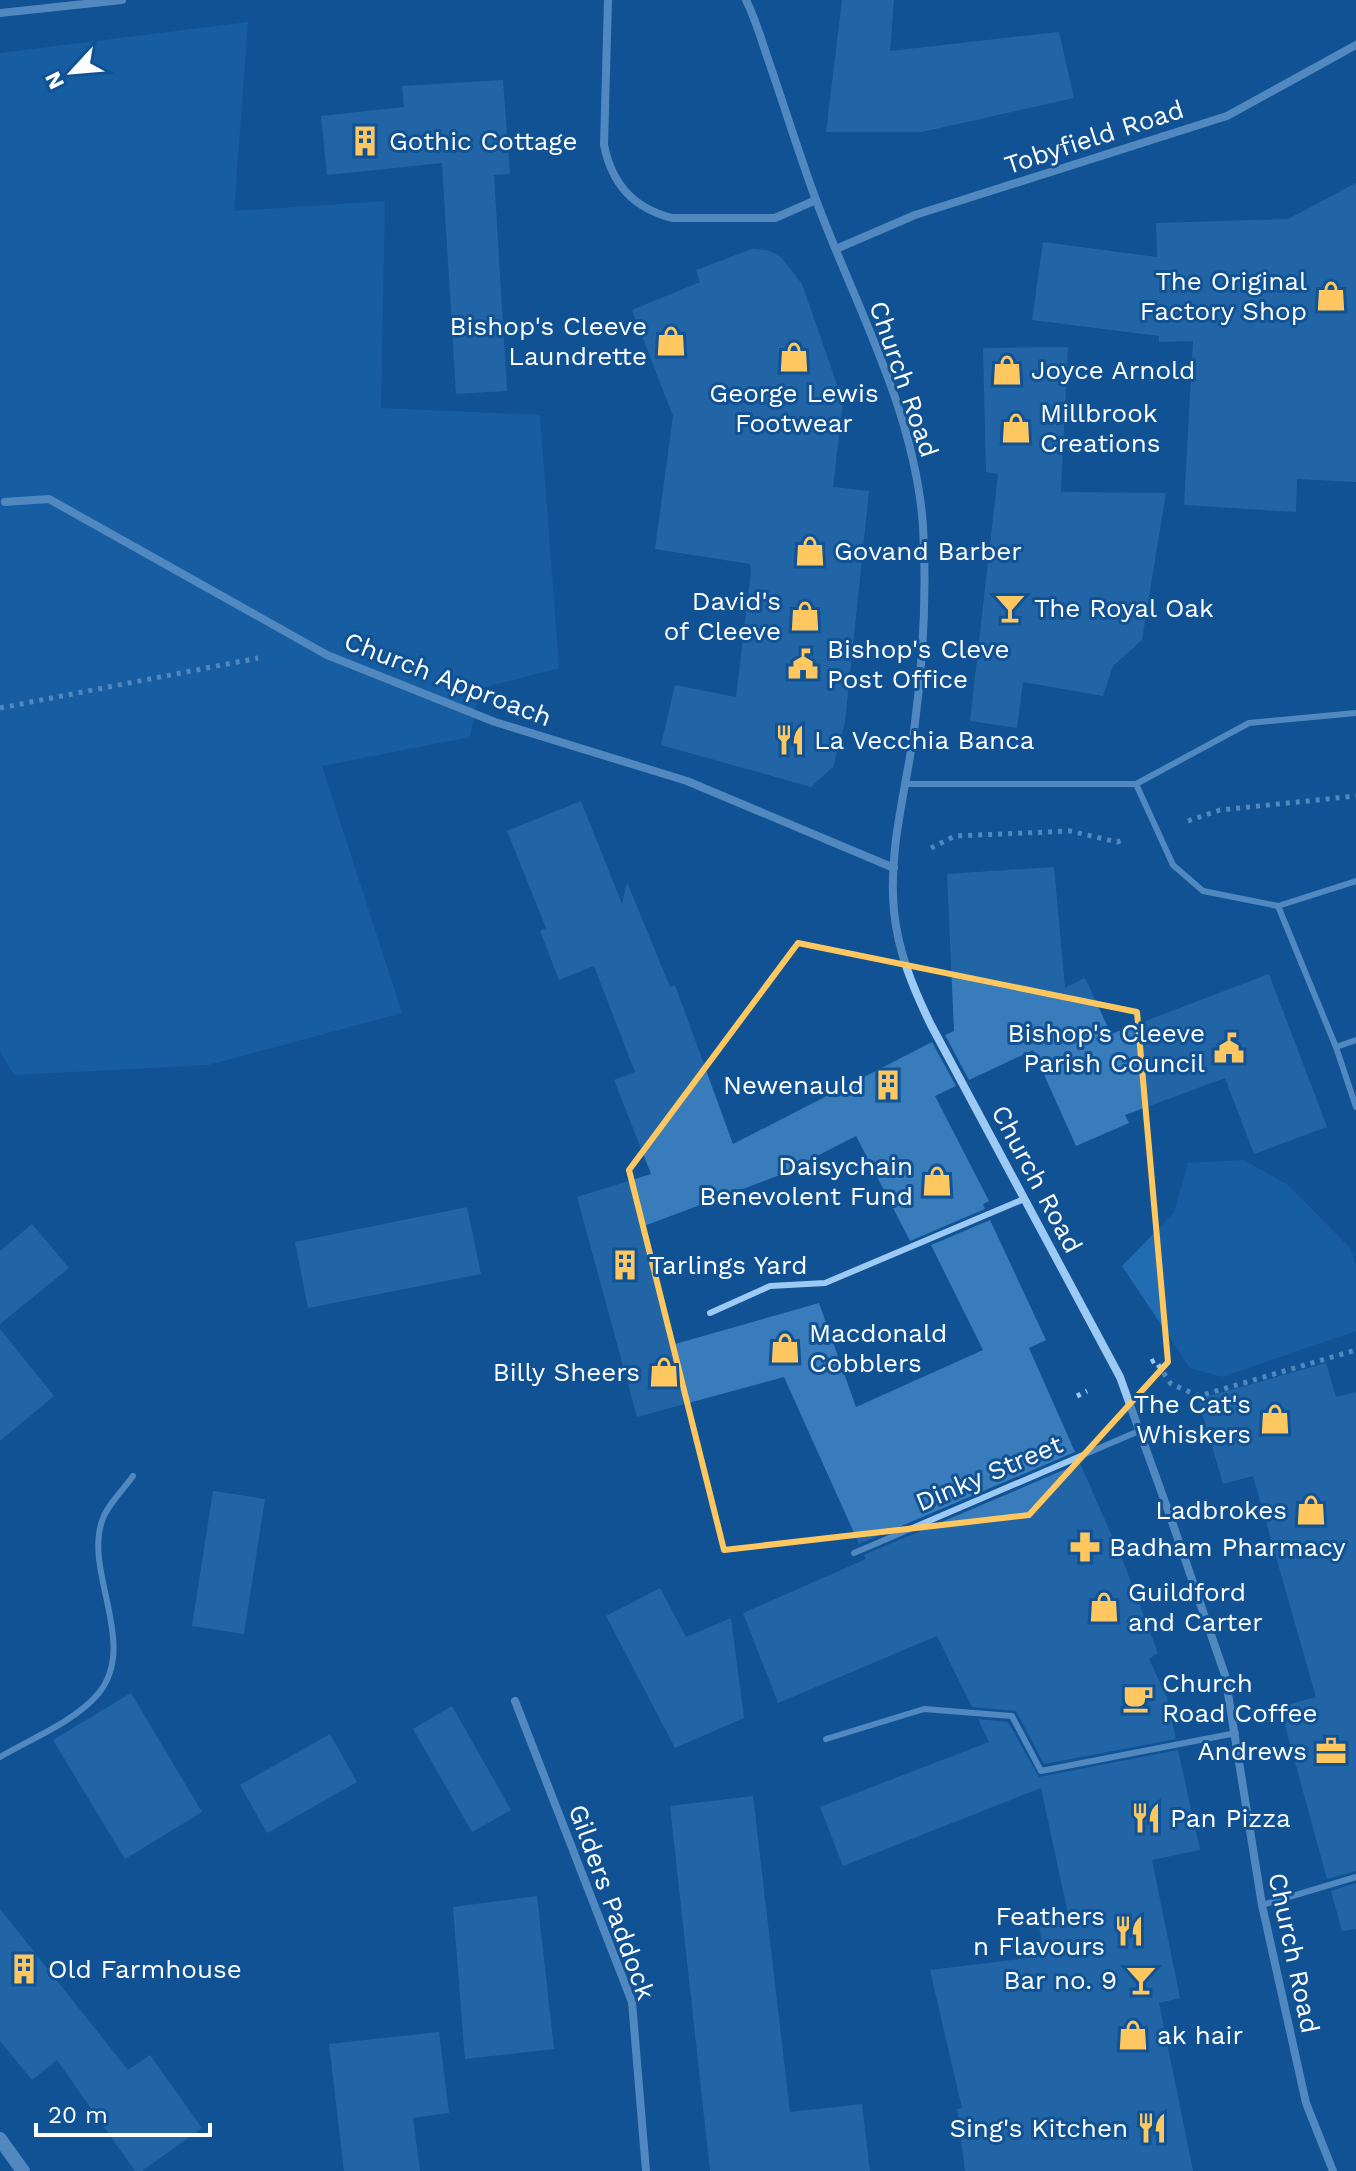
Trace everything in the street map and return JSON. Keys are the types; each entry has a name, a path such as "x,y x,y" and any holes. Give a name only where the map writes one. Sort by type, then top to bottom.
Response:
{"street":[{"path":"0,13 122,0"},
{"path":"608,0 604,145 608,164 628,197 656,214 672,218 775,218 816,200"},
{"name":"Church Road","path":"746,0 816,200 890,387 913,455 923,524 922,658 894,868 894,909 901,949 913,988 1120,1377 1225,1675 1262,1905 1306,2103 1333,2171"},
{"name":"Tobyfield Road","path":"836,249 915,215 1227,116 1356,45"},
{"name":"Church Approach","path":"5,502 49,499 314,647 495,722 687,781 894,868"},
{"name":"Gilders Paddock","path":"515,1701 632,2002 646,2171"},
{"path":"0,2139 23,2171"}],"lane":[{"path":"905,784 1136,784 1249,723 1356,713"},
{"path":"1136,784 1173,865 1203,891 1278,906 1356,881"},
{"path":"1278,906 1336,1047 1356,1107"},
{"path":"1336,1047 1356,1040"},
{"path":"710,1313 770,1286 825,1283 1024,1199"},
{"name":"Dinky Street","path":"854,1553 1139,1431"},
{"path":"0,1757 85,1706 107,1681 113,1655 110,1613 99,1552 102,1520 133,1476"},
{"path":"826,1739 924,1709 1012,1716 1041,1771 1236,1733"},
{"path":"1262,1905 1356,1877"}],"path":[{"path":"0,708 314,647"},
{"path":"1155,1360 1171,1384 1199,1396 1356,1350"}],"highlighted area":[{"path":"798,943 1137,1012 1168,1362 1029,1515 724,1550 629,1170"}],"shaded area":[{"path":"248,22 234,211 385,201 381,408 540,415 559,668 479,689 470,737 322,766 402,1013 208,1065 14,1075 0,1051 0,53"},
{"path":"1244,1160 1288,1185 1351,1249 1356,1265 1356,1331 1222,1377 1190,1368 1122,1266 1174,1213 1188,1163"}],"building":[{"path":"842,0 894,0 890,51 1059,32 1074,98 922,132 826,132"},
{"path":"503,80 510,174 494,175 507,391 456,394 442,163 327,175 321,116 404,107 402,86"},
{"path":"1356,183 1356,482 1297,479 1296,512 1184,505 1193,341 1159,342 1159,336 1032,320 1043,242 1157,257 1156,223 1288,219"},
{"path":"752,249 768,250 781,257 802,284 843,402 833,487 869,491 845,722 833,767 811,787 661,745 675,685 736,697 751,572 750,564 655,549 673,416 632,310 700,282 696,270"},
{"path":"1068,347 1061,492 1166,493 1142,640 1113,666 1103,696 1023,682 1017,728 970,721 998,474 986,472 983,348"},
{"path":"581,801 622,904 627,882 670,987 675,985 733,1144 932,1042 956,1086 935,1096 989,1201 983,1204 985,1209 910,1241 856,1136 780,1175 644,1226 675,1344 819,1303 856,1407 983,1350 931,1245 990,1220 1046,1340 1029,1348 1075,1452 859,1544 784,1377 637,1417 577,1197 651,1174 614,1080 635,1072 594,966 559,980 540,931 546,928 507,831"},
{"path":"1054,867 1065,988 1085,978 1111,1034 1269,974 1327,1127 1254,1154 1225,1078 1125,1115 1129,1123 1076,1146 1033,1050 969,1080 945,1035 954,1031 947,874"},
{"path":"467,1207 481,1274 308,1308 295,1242"},
{"path":"32,1224 69,1268 0,1324 0,1251"},
{"path":"0,1329 54,1396 0,1441"},
{"path":"1326,1363 1336,1397 1356,1392 1356,1871 1327,1879 1280,1707 1316,1697 1253,1476 1223,1484 1198,1399"},
{"path":"1080,1463 1125,1566 1158,1653 1149,1659 1167,1698 1176,1739 1044,1764 1016,1711 972,1707 937,1636 778,1703 743,1613 866,1559 864,1555"},
{"path":"213,1491 265,1499 244,1634 192,1626"},
{"path":"660,1588 686,1637 731,1618 744,1718 675,1748 606,1616"},
{"path":"131,1693 202,1812 125,1859 53,1740"},
{"path":"452,1706 511,1810 472,1832 413,1729"},
{"path":"978,1719 1008,1722 1039,1777 1178,1750 1200,1850 1152,1860 1180,1998 1159,2003 1193,2171 965,2171 957,2109 962,2108 930,1970 1044,1956 1038,1920 1068,1914 1041,1788 843,1866 820,1807 989,1742"},
{"path":"330,1734 357,1782 267,1833 240,1785"},
{"path":"753,1796 790,2112 862,2104 870,2171 710,2171 670,1806"},
{"path":"1356,1883 1356,1929 1342,1931 1331,1891"},
{"path":"537,1896 554,2049 465,2059 453,1907"},
{"path":"0,1909 128,2070 150,2055 202,2128 142,2171 135,2171 57,2060 32,2080 0,2041"},
{"path":"439,2032 449,2113 413,2118 420,2171 344,2171 329,2044"}],"place":[{"name":"Gothic Cottage","path":"365,141"},
{"name":"The Original Factory Shop","path":"1331,296"},
{"name":"Bishop's Cleeve Laundrette","path":"671,341"},
{"name":"George Lewis Footwear","path":"794,357"},
{"name":"Joyce Arnold","path":"1007,370"},
{"name":"Millbrook Creations","path":"1016,428"},
{"name":"Govand Barber","path":"810,551"},
{"name":"The Royal Oak","path":"1010,608"},
{"name":"David's of Cleeve","path":"805,616"},
{"name":"Bishop's Cleve Post Office","path":"803,664"},
{"name":"La Vecchia Banca","path":"790,740"},
{"name":"Bishop's Cleeve Parish Council","path":"1229,1048"},
{"name":"Newenauld","path":"888,1085"},
{"name":"Daisychain Benevolent Fund","path":"937,1181"},
{"name":"Tarlings Yard","path":"625,1265"},
{"name":"Macdonald Cobblers","path":"785,1348"},
{"name":"Billy Sheers","path":"664,1372"},
{"name":"The Cat's Whiskers","path":"1275,1419"},
{"name":"Ladbrokes","path":"1311,1510"},
{"name":"Badham Pharmacy","path":"1085,1547"},
{"name":"Guildford and Carter","path":"1104,1607"},
{"name":"Church Road Coffee","path":"1138,1698"},
{"name":"Andrews","path":"1331,1751"},
{"name":"Pan Pizza","path":"1146,1818"},
{"name":"Feathers n Flavours","path":"1129,1931"},
{"name":"Old Farmhouse","path":"24,1969"},
{"name":"Bar no. 9","path":"1141,1980"},
{"name":"ak hair","path":"1133,2035"},
{"name":"Sing's Kitchen","path":"1152,2128"}]}
